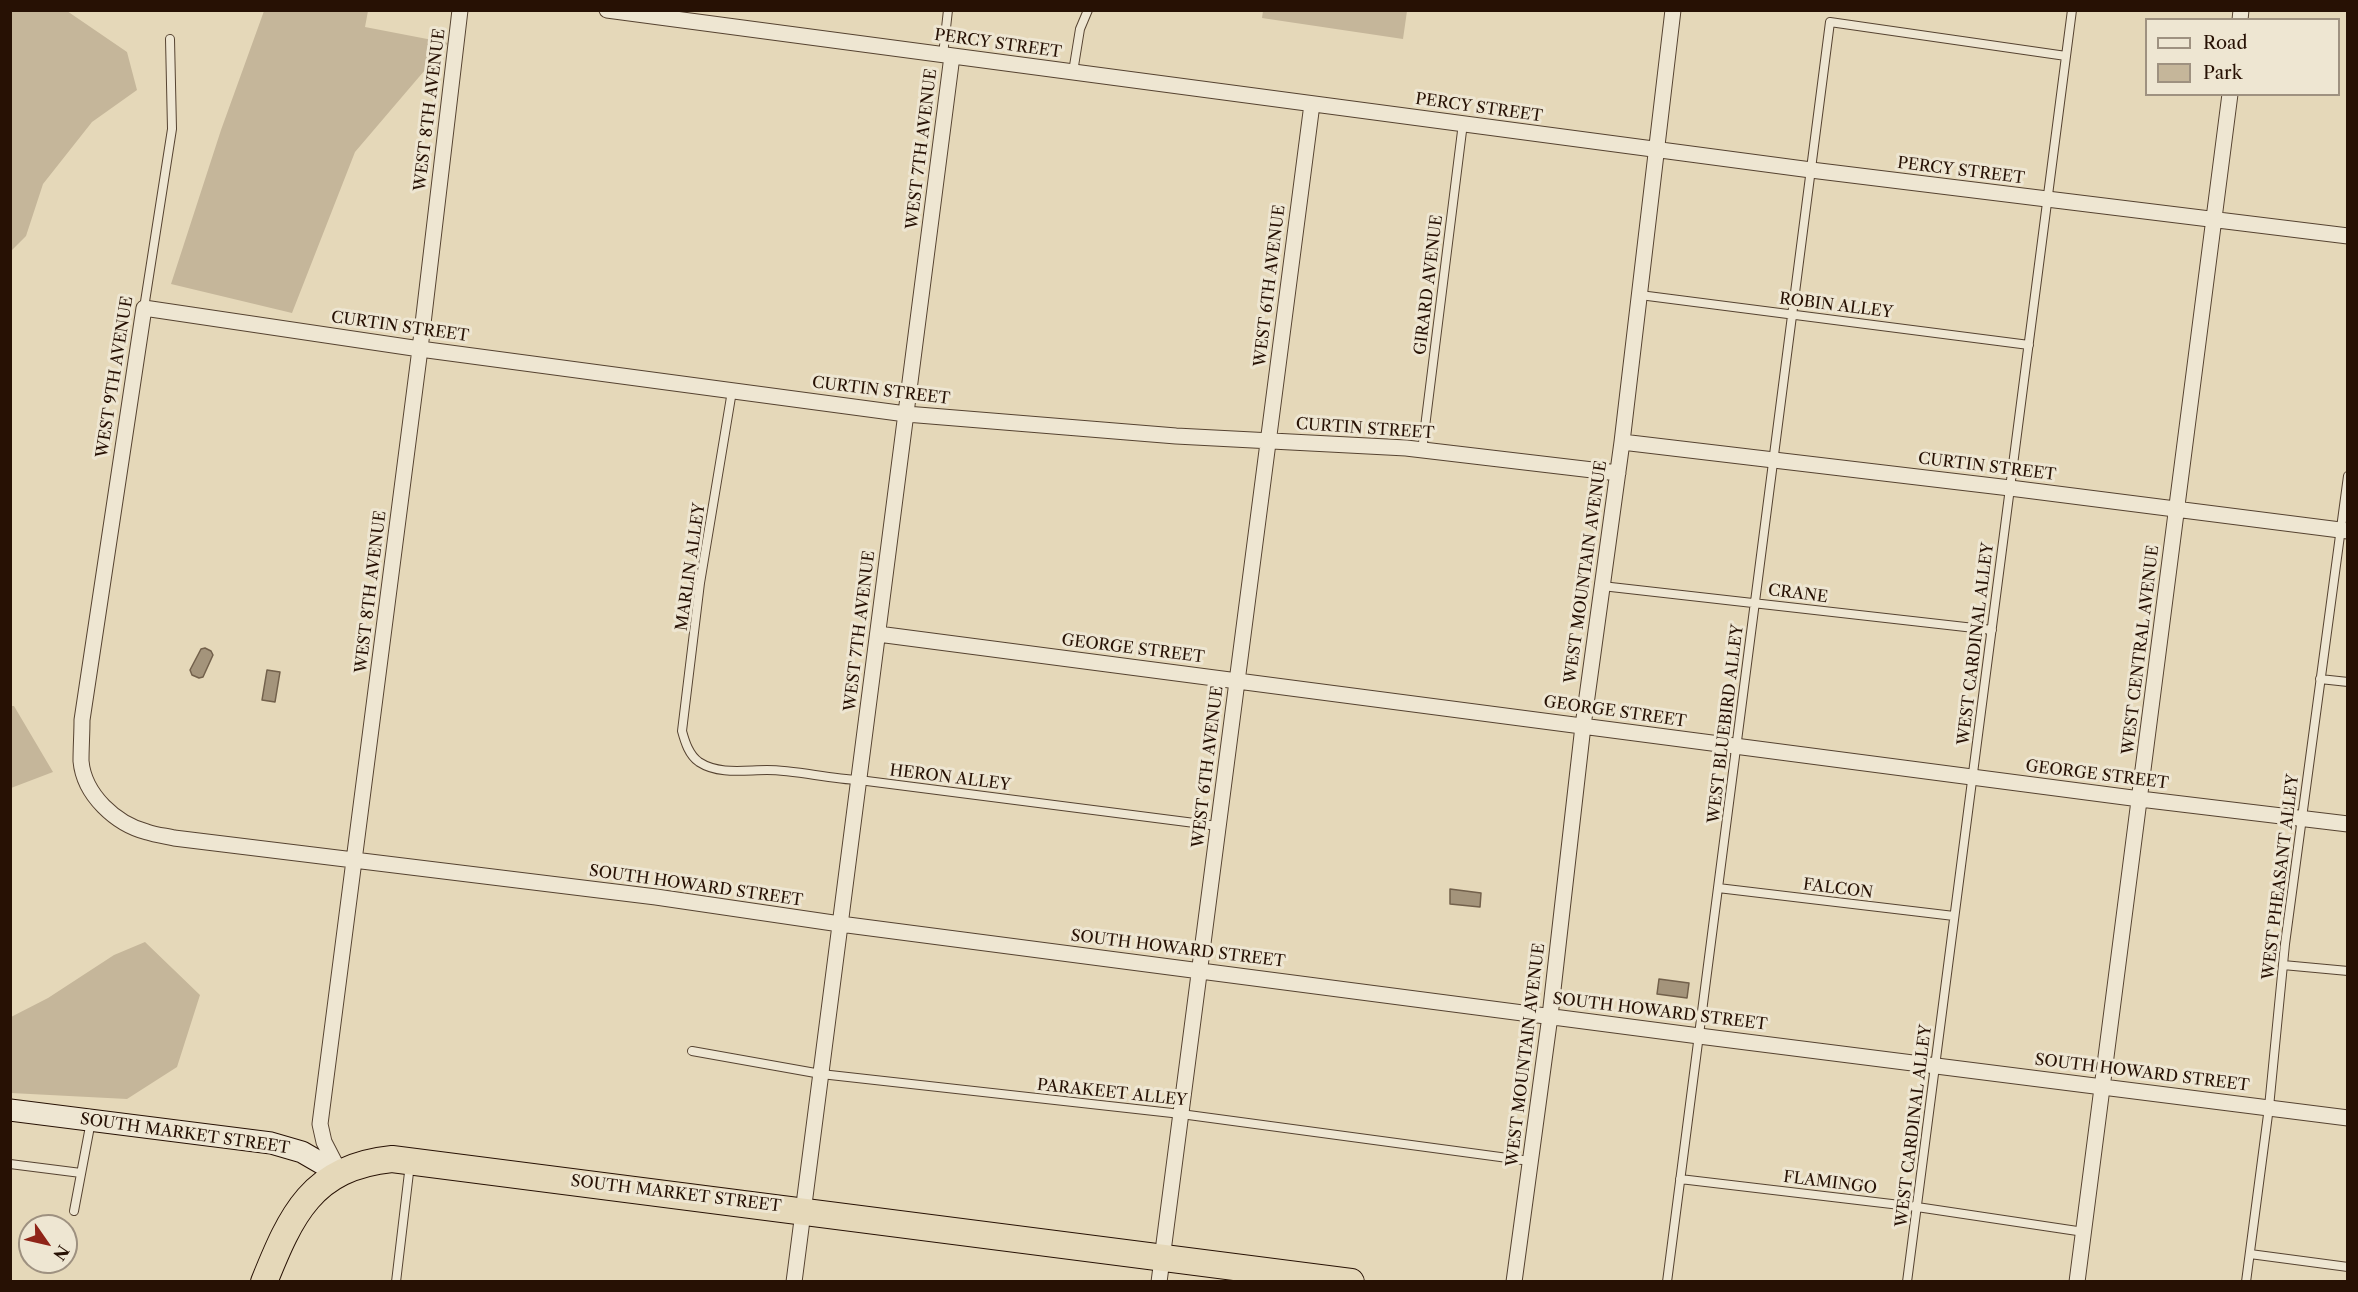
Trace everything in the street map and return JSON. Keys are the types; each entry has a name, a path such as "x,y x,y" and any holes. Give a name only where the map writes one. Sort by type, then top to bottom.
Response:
{"highway":[{"name":"SOUTH MARKET STREET","path":"340,1174 374,1161 411,1160 803,1211 1160,1269 1351,1281"},
{"path":"264,1281 281,1238 300,1207 311,1194 340,1174"}],"main road":[{"name":"SOUTH MARKET STREET","path":"10,1110 279,1145 302,1152 340,1174"}],"street":[{"name":"WEST 8TH AVENUE","path":"340,1174 324,1142 320,1124 420,349 460,10"},
{"name":"PERCY STREET","path":"607,10 1656,150 2348,236"},
{"name":"WEST MOUNTAIN AVENUE","path":"1514,1281 1550,1016 1584,726 1622,442 1673,10"},
{"name":"WEST 7TH AVENUE","path":"794,1281 906,414 947,56"},
{"name":"WEST CENTRAL AVENUE","path":"2078,1281 2230,96"},
{"name":"WEST 6TH AVENUE","path":"1160,1269 1312,104"},
{"name":"CURTIN STREET","path":"144,308 420,349 906,414 1176,436 1422,451 1618,473"},
{"name":"WEST 9TH AVENUE","path":"82,720 144,308"},
{"name":"CURTIN STREET","path":"1622,442 2344,530"},
{"name":"GEORGE STREET","path":"878,634 2140,800 2348,824"},
{"name":"SOUTH HOWARD STREET","path":"82,720 81,762 83,772 90,788 103,806 119,820 145,832 174,838 656,897 840,924 2348,1118"}],"lane":[{"path":"947,56 948,10"},
{"path":"1074,72 1080,29 1088,10"},
{"name":"WEST CARDINAL ALLEY","path":"1907,1281 2072,10"},
{"name":"WEST BLUEBIRD ALLEY","path":"1667,1281 1830,22 2066,56"},
{"name":"WEST 9TH AVENUE","path":"144,308 172,129 170,39"},
{"name":"GIRARD AVENUE","path":"1422,451 1463,123"},
{"name":"ROBIN ALLEY","path":"1640,295 2029,345"},
{"name":"MARLIN ALLEY","path":"686,747 681,731 700,583 732,391"},
{"name":"WEST PHEASANT ALLEY","path":"2246,1281 2269,1107 2283,965 2320,679 2344,530 2348,476"},
{"name":"CRANE","path":"1602,586 1992,630"},
{"path":"2320,679 2348,682"},
{"name":"HERON ALLEY","path":"686,747 698,762 713,768 746,772 768,770 859,780 1218,826"},
{"name":"FALCON","path":"1718,888 1954,916"},
{"path":"2283,965 2348,971"},
{"name":"PARAKEET ALLEY","path":"692,1051 821,1074 1181,1114 1530,1161"},
{"path":"74,1211 91,1119"},
{"path":"396,1281 411,1160"},
{"path":"10,1164 81,1173"},
{"name":"FLAMINGO","path":"1680,1179 1917,1207 2084,1232"},
{"path":"2250,1254 2348,1267"}],"green space":[{"path":"11,10 67,11 127,52 137,90 92,122 43,184 26,236 11,251"},
{"path":"1263,10 1407,11 1403,39 1262,18"},
{"path":"264,11 368,11 365,27 448,43 355,152 292,313 171,284 221,130"},
{"path":"11,706 14,706 53,772 11,788"},
{"path":"145,942 200,995 177,1067 127,1099 11,1093 11,1017 48,998 114,955"}],"shaded area":[{"path":"205,648 213,655 203,677 199,678 192,675 190,670 201,649"},
{"path":"267,670 280,672 275,702 262,700"},
{"path":"1450,889 1481,893 1480,907 1450,904"},
{"path":"1659,979 1689,983 1687,998 1657,994"}]}
